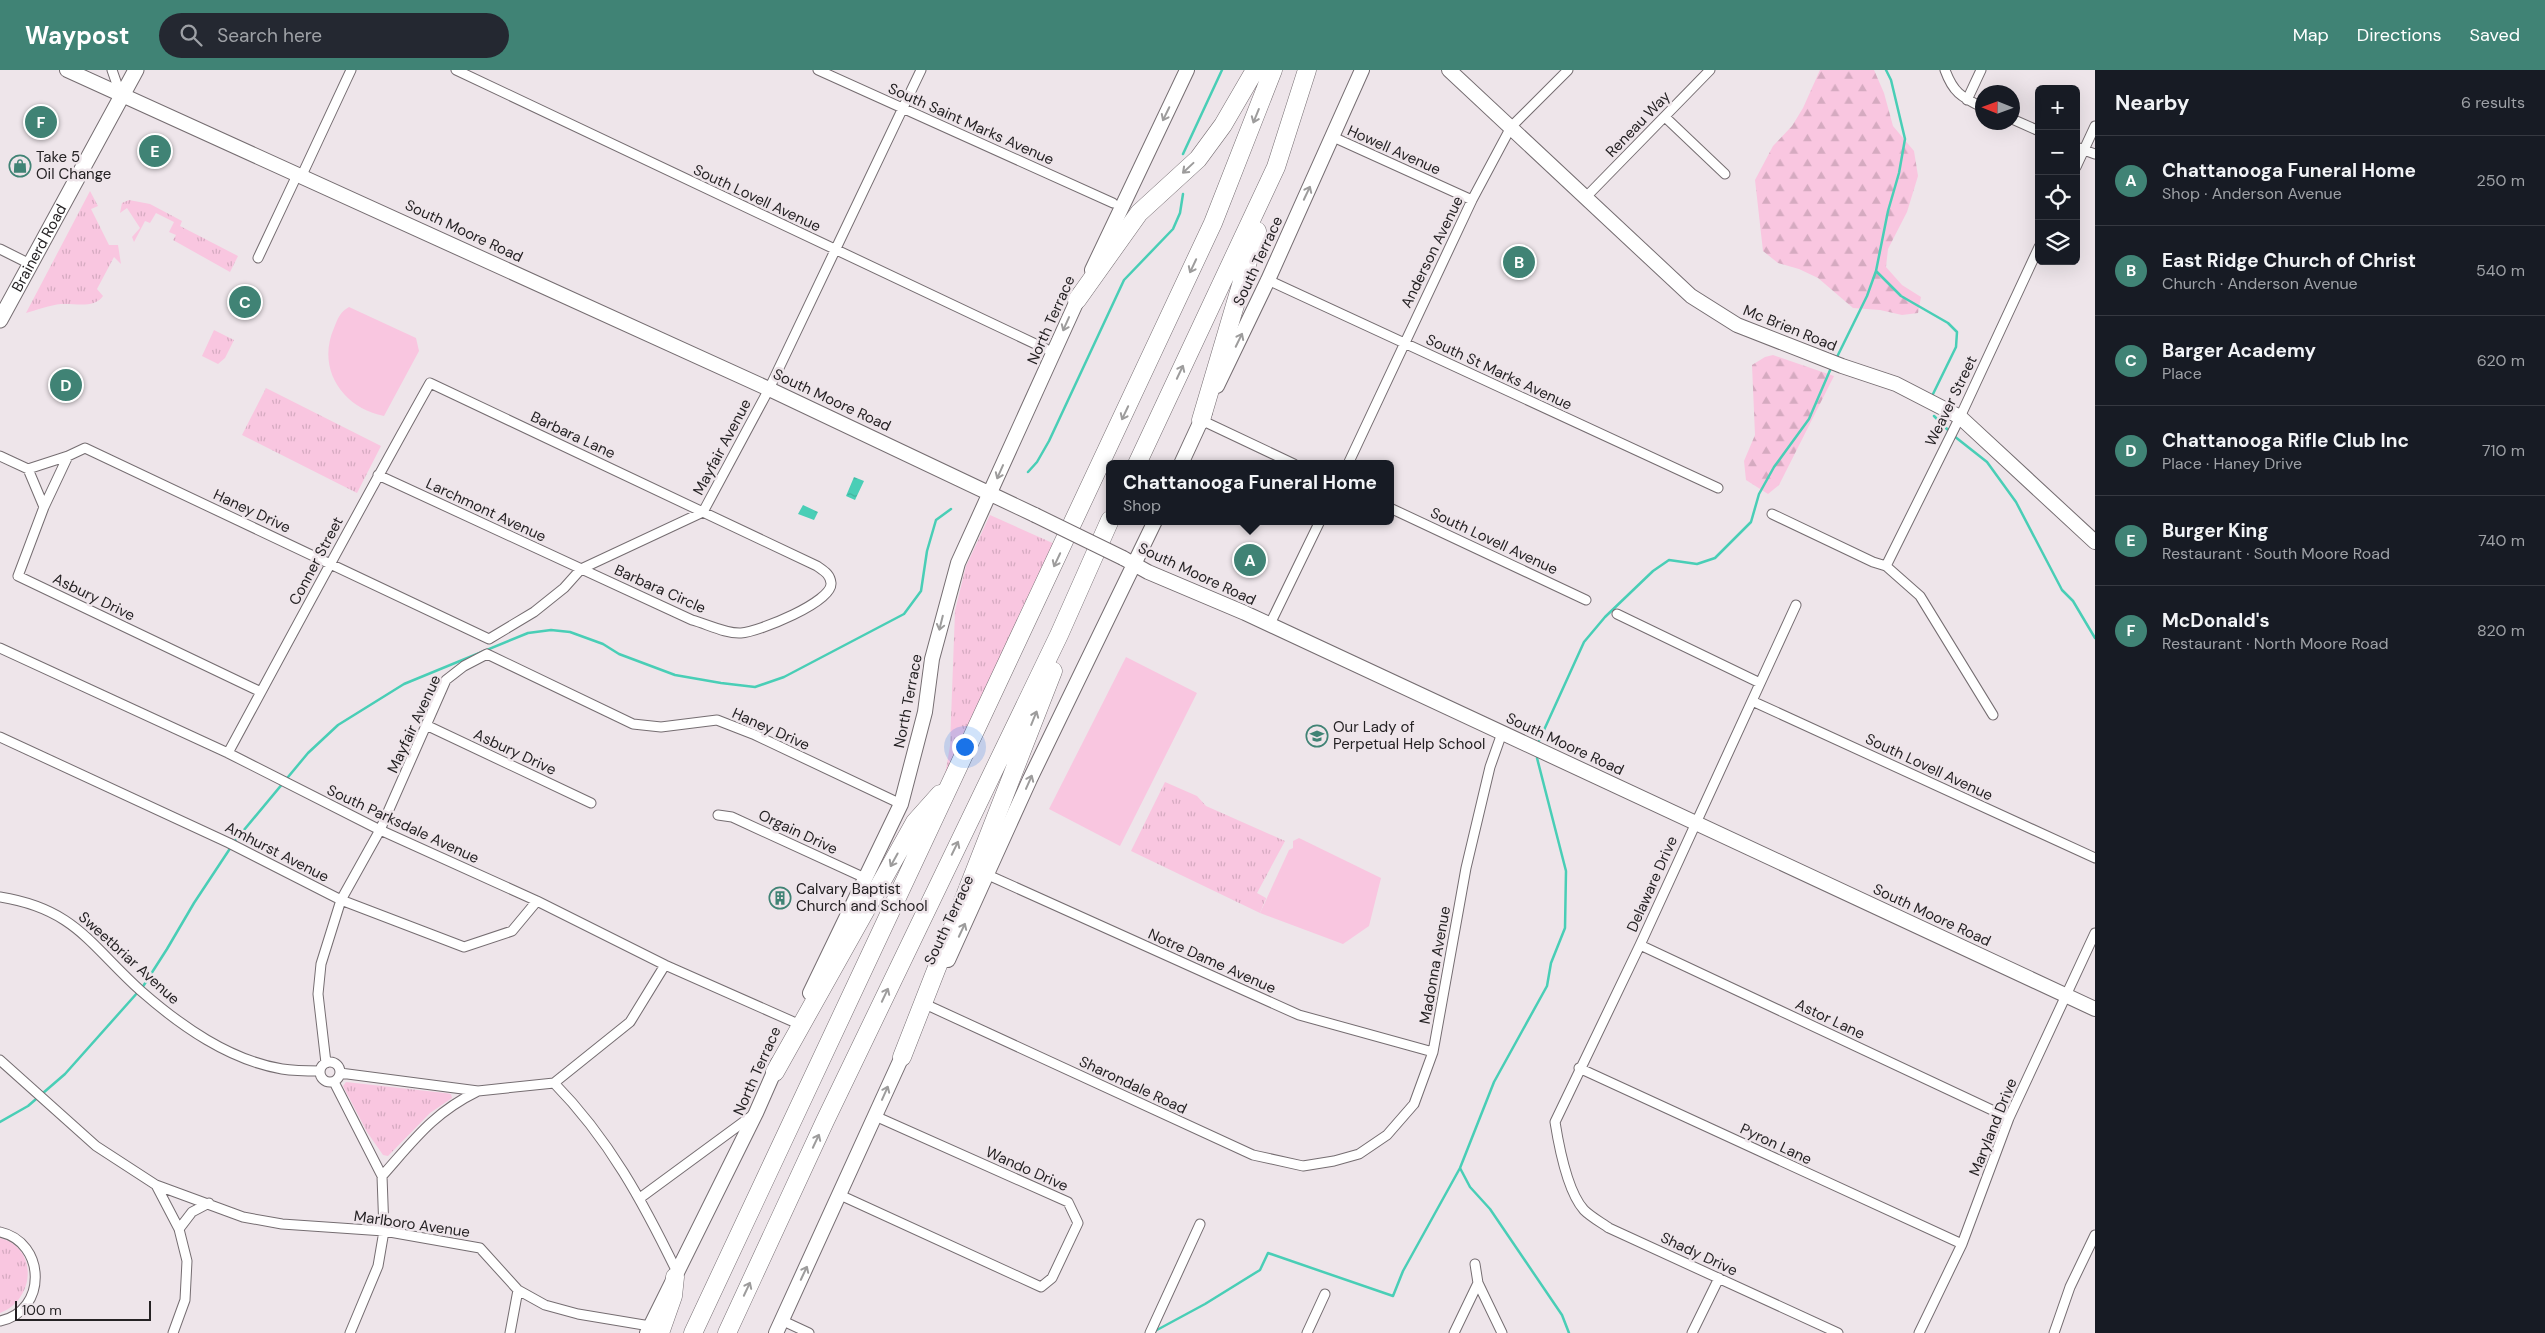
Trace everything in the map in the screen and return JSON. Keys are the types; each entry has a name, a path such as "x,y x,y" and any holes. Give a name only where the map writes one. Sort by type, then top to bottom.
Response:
{"highway":[{"path":"1077,300 1140,212 1198,159 1223,125 1255,70"},
{"path":"693,1333 1213,223 1273,70"},
{"path":"1201,420 1276,167 1307,70"},
{"path":"1139,460 1276,167"},
{"path":"727,1333 829,1112 1059,635 1108,525"},
{"path":"902,1057 1058,658 1059,635"},
{"path":"775,1072 915,822 953,779"},
{"path":"652,1331 673,1296 676,1274"}],"main road":[{"name":"Brainerd Road","path":"0,320 136,70"}],"street":[{"name":"South Moore Road","path":"67,70 121,96 300,174 769,389 991,492 1130,561 1269,626 2095,1009"},
{"path":"112,70 121,96"},
{"path":"258,258 351,70"},
{"name":"South Lovell Avenue","path":"456,70 1046,349"},
{"name":"South Saint Marks Avenue","path":"818,70 1113,202"},
{"name":"Mayfair Avenue","path":"489,638 534,612 564,588 582,569 704,512 769,389 921,70"},
{"name":"North Terrace","path":"676,1274 756,1113 796,1023 901,804 925,712 932,659 958,563 1077,300 1187,70"},
{"name":"South Terrace","path":"1183,460 1268,280 1362,70"},
{"name":"Mc Brien Road","path":"1449,70 1691,296 1737,325 1842,366 1896,384 1960,417 2095,542"},
{"name":"Anderson Avenue","path":"1350,460 1472,200 1511,127 1568,70"},
{"name":"Reneau Way","path":"1585,198 1710,70"},
{"path":"1945,70 1951,87 1967,100 1975,103"},
{"path":"1967,100 1981,70"},
{"path":"1665,117 1725,174"},
{"path":"2020,123 2037,130"},
{"path":"2095,126 2080,148 2095,154"},
{"name":"Howell Avenue","path":"1333,137 1472,200"},
{"path":"0,249 30,264"},
{"name":"Weaver Street","path":"1886,566 1960,417 2035,256"},
{"name":"South St Marks Avenue","path":"1268,280 1718,488"},
{"name":"Conner Street","path":"228,753 330,563 430,383"},
{"name":"Barbara Lane","path":"430,383 704,512"},
{"path":"1201,420 1286,460"},
{"name":"Haney Drive","path":"28,469 68,456 85,448 489,638"},
{"path":"0,456 28,469 44,507"},
{"path":"44,507 68,456"},
{"name":"Larchmont Avenue","path":"378,476 582,569"},
{"name":"Asbury Drive","path":"44,507 18,576 261,692"},
{"name":"South Lovell Avenue","path":"1394,510 1586,600"},
{"name":"Barbara Circle","path":"582,569 692,620 739,634 757,630 788,616 820,601 829,593 832,584 829,575 817,566 704,512"},
{"path":"1772,514 1873,562 1886,566 1920,596 1993,714"},
{"name":"South Terrace","path":"779,1327 902,1057 988,875 1130,561 1152,525"},
{"path":"1269,626 1318,525"},
{"name":"Delaware Drive","path":"1568,1178 1554,1122 1640,945 1796,605"},
{"path":"1617,614 1760,683"},
{"path":"487,654 489,638"},
{"name":"South Parksdale Avenue","path":"0,648 228,753 380,830 537,901 665,965 796,1023"},
{"name":"Mayfair Avenue","path":"326,1063 318,994 321,964 341,900 380,830 428,726 446,680 464,666 487,654"},
{"name":"Haney Drive","path":"487,654 633,724 661,727 717,720 753,734 901,804"},
{"name":"South Lovell Avenue","path":"1752,701 2095,858"},
{"name":"Asbury Drive","path":"428,726 591,803"},
{"name":"Madonna Avenue","path":"1334,1161 1358,1154 1387,1135 1414,1104 1433,1052 1466,868 1490,768 1502,733"},
{"name":"Amhurst Avenue","path":"0,737 234,845 341,900 464,947 512,932 537,901"},
{"name":"Orgain Drive","path":"718,815 732,817 865,878"},
{"name":"Notre Dame Avenue","path":"988,875 1299,1016 1433,1052"},
{"name":"Sweetbriar Avenue","path":"0,897 37,905 61,917 80,930 140,989 190,1030 220,1048 282,1069 320,1072"},
{"name":"Maryland Drive","path":"1919,1333 1962,1244 2009,1118 2095,933"},
{"name":"Astor Lane","path":"1640,945 2009,1118"},
{"path":"340,1074 478,1091 554,1083 630,1022 665,965"},
{"name":"Sharondale Road","path":"927,1005 1253,1155 1304,1166 1334,1161"},
{"name":"Marlboro Avenue","path":"0,1060 39,1097 96,1146 156,1185 243,1216 282,1224 384,1230 480,1248 518,1290 545,1305 652,1331"},
{"path":"334,1082 324,1080 320,1072 326,1063 336,1064 340,1074"},
{"name":"Pyron Lane","path":"1579,1068 1962,1244"},
{"path":"334,1082 340,1074"},
{"path":"334,1082 382,1176 384,1230 378,1266 350,1333"},
{"path":"554,1083 582,1112 640,1198 676,1274"},
{"path":"382,1176 434,1118 457,1101 478,1091"},
{"path":"640,1198 756,1113"},
{"name":"Wando Drive","path":"840,1196 1041,1287 1052,1278 1078,1223 1068,1202 875,1116"},
{"name":"Shady Drive","path":"1568,1178 1584,1210 1609,1228 1838,1333"},
{"name":"Marlboro Avenue","path":"156,1185 179,1230 186,1261 185,1300 173,1333"},
{"path":"179,1230 192,1212 210,1203"},
{"path":"1150,1333 1200,1224"},
{"path":"0,1232 20,1241 31,1257 36,1282 31,1302 17,1316 0,1321"},
{"path":"2054,1333 2070,1287 2095,1235"},
{"path":"1475,1264 1478,1283 1502,1333"},
{"path":"1692,1333 1719,1278"},
{"path":"1454,1333 1478,1283"},
{"path":"510,1333 518,1290"},
{"path":"1307,1333 1325,1294"},
{"path":"779,1327 809,1333"}],"green space":[{"path":"1820,70 1874,70 1884,93 1893,126 1914,151 1918,176 1907,212 1888,249 1886,267 1902,285 1921,297 1918,313 1902,315 1880,310 1853,308 1818,278 1799,269 1778,263 1763,251 1755,180 1773,146 1792,126 1803,108"},
{"path":"90,191 98,206 91,209 109,245 118,245 121,264 114,257 97,289 103,296 95,303 48,306 26,313"},
{"path":"129,200 150,204 182,221 180,226 238,256 230,272 173,240 176,235 169,232 174,222 156,213 150,223 145,221 134,242 132,237 140,228 127,208 120,213 122,203"},
{"path":"349,307 416,338 419,351 384,416 369,412 356,405 345,395 331,372 328,358 329,343 338,318"},
{"path":"214,330 234,340 225,358 218,364 202,356"},
{"path":"1773,355 1834,376 1779,485 1768,494 1746,480 1744,461 1755,435 1752,365 1765,357"},
{"path":"266,388 381,446 357,493 242,435"},
{"path":"990,515 1057,545 945,775 950,746 955,611 966,566"},
{"path":"1126,657 1197,693 1120,846 1049,809"},
{"path":"1165,782 1197,796 1206,806 1285,841 1257,893 1266,898 1260,913 1131,851"},
{"path":"1299,838 1381,878 1369,926 1343,944 1260,913 1289,850 1293,848 1293,841"},
{"path":"346,1082 445,1093 451,1094 452,1098 430,1113 388,1156 383,1155 367,1132 343,1086"},
{"path":"0,1238 13,1244 21,1252 28,1274 26,1286 20,1297 12,1306 0,1313"}],"water":[{"path":"854,477 864,481 855,500 846,496"},
{"path":"803,505 818,512 814,520 798,514"}],"waterway":[{"path":"1183,154 1222,70"},
{"path":"1836,359 1867,296 1876,271 1905,139 1891,80 1886,70"},
{"path":"1028,472 1037,462 1049,441 1124,280 1173,229 1180,213 1183,194"},
{"path":"1876,271 1901,296 1948,323 1957,332 1956,347 1933,394"},
{"path":"1539,741 1584,642 1605,617 1653,571 1669,560 1697,564 1715,558 1751,522 1759,494 1774,467 1809,419 1831,368"},
{"path":"1934,416 1954,436 1987,462 2016,502 2062,590 2073,601 2095,638"},
{"path":"234,842 308,753 338,725 404,684 528,633 551,630 570,632 603,644 619,654 675,675 721,683 755,687 784,677 904,614 921,591 927,551 936,520 951,509"},
{"path":"1155,1331 1205,1304 1260,1270 1268,1253 1393,1296 1403,1271 1460,1168 1494,1082 1547,986 1551,963 1565,928 1566,871 1537,758"},
{"path":"142,988 231,847"},
{"path":"0,1122 28,1106 65,1074 138,992"},
{"path":"1460,1168 1470,1187 1490,1209 1562,1315 1569,1333"}],"place":[{"name":"McDonald's","path":"41,122"},
{"name":"Burger King","path":"155,151"},
{"name":"Take 5 Oil Change","path":"20,166"},
{"name":"East Ridge Church of Christ","path":"1519,262"},
{"name":"Barger Academy","path":"245,302"},
{"name":"Chattanooga Rifle Club Inc","path":"66,385"},
{"name":"Chattanooga Funeral Home","path":"1250,560"},
{"name":"Our Lady of Perpetual Help School","path":"1317,736"},
{"name":"Calvary Baptist Church and School","path":"780,898"}]}
